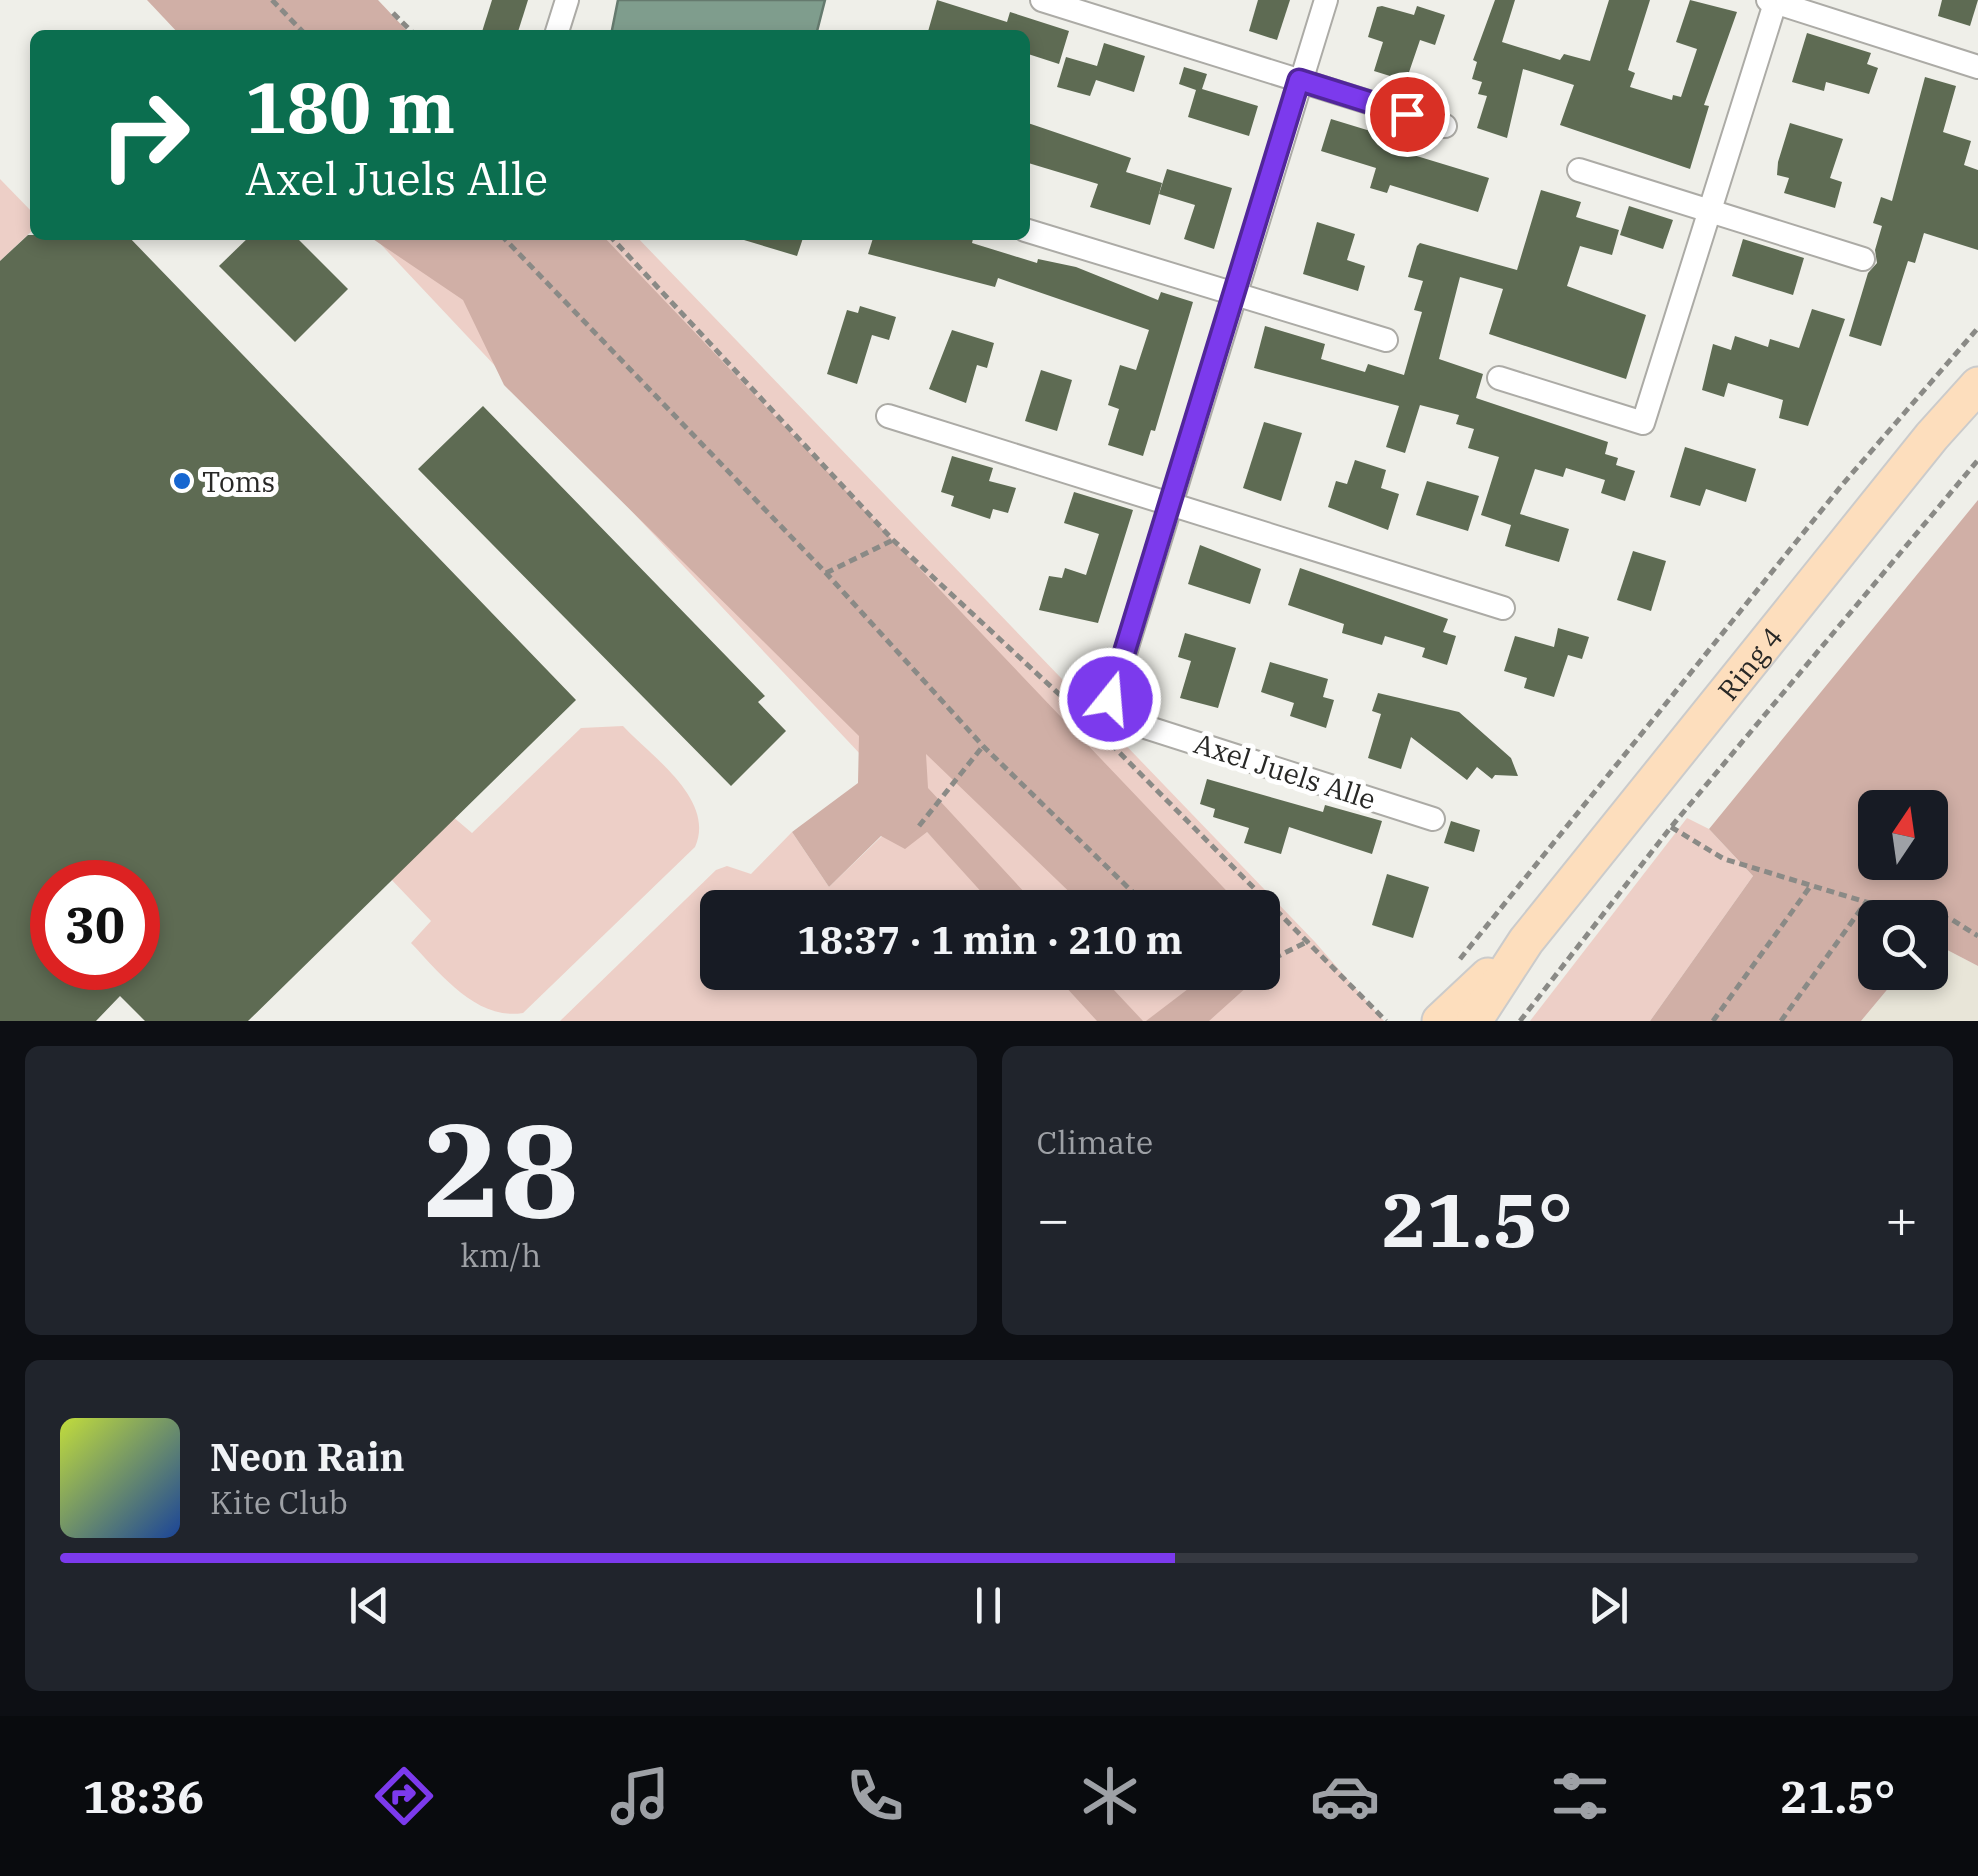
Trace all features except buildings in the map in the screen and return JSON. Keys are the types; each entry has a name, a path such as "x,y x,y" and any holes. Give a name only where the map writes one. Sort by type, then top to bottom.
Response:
{"main road":[{"name":"Ring 4","path":"1474,1021 1526,942 1920,452 1978,386"},
{"name":"Ring 4","path":"1440,1021 1526,942"}],"street":[{"path":"558,30 567,0"},
{"path":"1042,0 1445,126"},
{"name":"Axel Juels Alle","path":"1326,0 1110,699 1136,724 1433,818"},
{"path":"1499,378 1643,423 1773,1 1978,68"},
{"path":"1580,170 1863,259"},
{"path":"1030,232 1386,340"},
{"path":"888,416 1503,608"}],"path":[{"path":"272,0 301,30"},
{"path":"393,14 409,30"},
{"path":"506,240 826,573 982,746 1130,890"},
{"path":"614,240 893,540 1090,719 1386,1021"},
{"path":"1458,962 1842,485 1978,328"},
{"path":"1520,1021 1671,827 1978,460"},
{"path":"826,573 893,540"},
{"path":"918,826 982,746"},
{"path":"1671,827 1724,859 1860,900"},
{"path":"1713,1021 1812,884"},
{"path":"1781,1021 1858,913"},
{"path":"1948,918 1978,936"},
{"path":"1280,955 1308,941"}],"shaded area":[{"path":"147,0 378,0 406,30 175,30"},
{"path":"618,0 825,0 817,30 612,30"},
{"path":"0,179 30,210 30,233 0,261"},
{"path":"374,240 607,240 1226,890 1067,890 926,754 928,788 1022,890 980,890 927,832 905,849 881,836 829,887 792,832 858,783 859,736 504,385 463,300"},
{"path":"377,240 640,240 1265,890 988,890"},
{"path":"1978,500 1978,966 1948,950 1948,900 1858,900 1858,990 1887,990 1861,1021 1650,1021 1753,876 1709,829"},
{"path":"623,726 689,796 699,830 695,847 523,1013 490,1010 474,1002 446,980 411,943 431,921 388,876 452,816 472,833 581,728"},
{"path":"1687,818 1709,829 1753,876 1650,1021 1530,1021"},
{"path":"792,832 829,887 882,836 927,832 983,890 700,890 700,990 1280,990 1280,906 1384,1021 560,1021 716,870 727,866 751,874"},
{"path":"1948,950 1978,966 1978,1021 1861,1021 1887,990 1948,990"},
{"path":"1069,990 1114,990 1143,1021 1097,1021"},
{"path":"1187,990 1244,990 1209,1021 1146,1021"}],"place":[{"name":"Toms","path":"182,481"}],"route":[{"path":"1110,699 1299,80 1407,114"}]}
